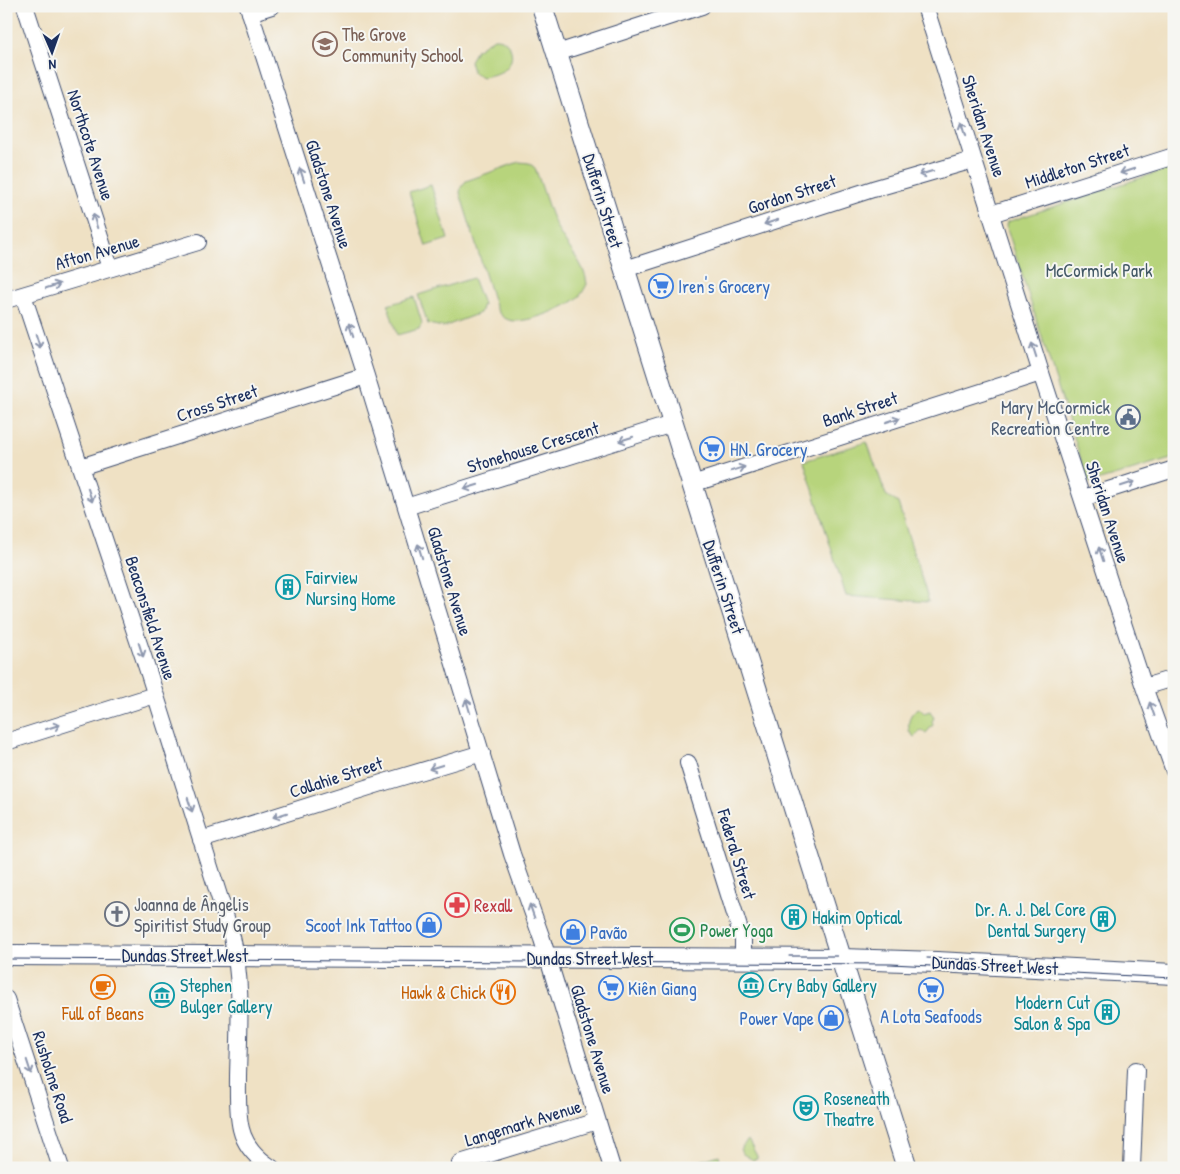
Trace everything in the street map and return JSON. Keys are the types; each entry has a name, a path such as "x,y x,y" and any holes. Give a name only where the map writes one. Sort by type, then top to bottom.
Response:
{"main road":[{"name":"Dufferin Street","path":"542,6 907,1168"},
{"name":"Dundas Street West","path":"6,955 842,959 946,962 1174,974"}],"street":[{"name":"Northcote Avenue","path":"25,6 110,268"},
{"path":"249,10 272,6"},
{"path":"557,53 702,6"},
{"name":"Sheridan Avenue","path":"925,6 1041,373 1144,687 1174,771"},
{"name":"Gladstone Avenue","path":"249,10 366,376 512,854 547,957 612,1168"},
{"name":"Middleton Street","path":"991,214 1174,156"},
{"name":"Gordon Street","path":"625,269 864,192 973,160"},
{"name":"Afton Avenue","path":"6,300 198,242"},
{"name":"Beaconsfield Avenue","path":"23,295 155,695 236,956 239,975 238,1090 240,1128 249,1147 256,1156 272,1168"},
{"name":"Bank Street","path":"692,484 1041,373"},
{"name":"Cross Street","path":"80,467 366,376"},
{"name":"Stonehouse Crescent","path":"406,507 672,424"},
{"path":"1083,498 1174,469"},
{"path":"1144,687 1174,678"},
{"path":"6,742 155,695"},
{"name":"Collahie Street","path":"201,840 482,753"},
{"name":"Federal Street","path":"688,763 743,940 743,959"},
{"name":"Rusholme Road","path":"6,999 61,1168"},
{"path":"1132,1168 1136,1070"},
{"name":"Langemark Avenue","path":"460,1163 597,1121"}],"green space":[{"path":"494,38 503,40 510,47 511,61 503,71 482,77 473,72 470,61 476,50"},
{"path":"519,162 529,163 535,168 554,222 583,269 587,284 577,298 562,308 533,318 515,321 503,317 495,306 460,193 461,187 466,181"},
{"name":"McCormick Park","path":"1174,167 1174,458 1090,483 1006,225 1007,222"},
{"path":"431,185 448,239 426,246 409,192"},
{"path":"473,278 483,304 480,313 443,327 428,324 418,295"},
{"path":"414,297 422,323 419,329 397,335 388,305"},
{"path":"867,442 886,495 898,503 929,602 846,596 804,461"},
{"path":"919,708 924,713 930,711 934,718 932,721 933,725 926,733 921,731 914,737 909,731 909,721 913,712"},
{"path":"748,1140 757,1159 753,1160 743,1154 740,1149"},
{"path":"719,1155 720,1161 703,1168 678,1168"}],"tram line":[{"path":"789,956 837,956"},
{"path":"927,958 977,960"},
{"path":"6,959 891,964 1174,978"}],"place":[{"name":"The Grove Community School","path":"325,44"},
{"name":"Iren's Grocery","path":"661,286"},
{"name":"Mary McCormick Recreation Centre","path":"1128,417"},
{"name":"HN. Grocery","path":"712,449"},
{"name":"Fairview Nursing Home","path":"288,587"},
{"name":"Rexall","path":"457,905"},
{"name":"Joanna de Ângelis Spiritist Study Group","path":"117,914"},
{"name":"Hakim Optical","path":"794,917"},
{"name":"Dr. A. J. Del Core Dental Surgery","path":"1103,919"},
{"name":"Scoot Ink Tattoo","path":"429,925"},
{"name":"Power Yoga","path":"682,930"},
{"name":"Pavão","path":"573,932"},
{"name":"Cry Baby Gallery","path":"751,985"},
{"name":"Full of Beans","path":"103,987"},
{"name":"Kiên Giang","path":"611,988"},
{"name":"A Lota Seafoods","path":"931,990"},
{"name":"Hawk & Chick","path":"503,992"},
{"name":"Stephen Bulger Gallery","path":"162,995"},
{"name":"Modern Cut Salon & Spa","path":"1107,1012"},
{"name":"Power Vape","path":"831,1018"},
{"name":"Roseneath Theatre","path":"806,1108"}]}
